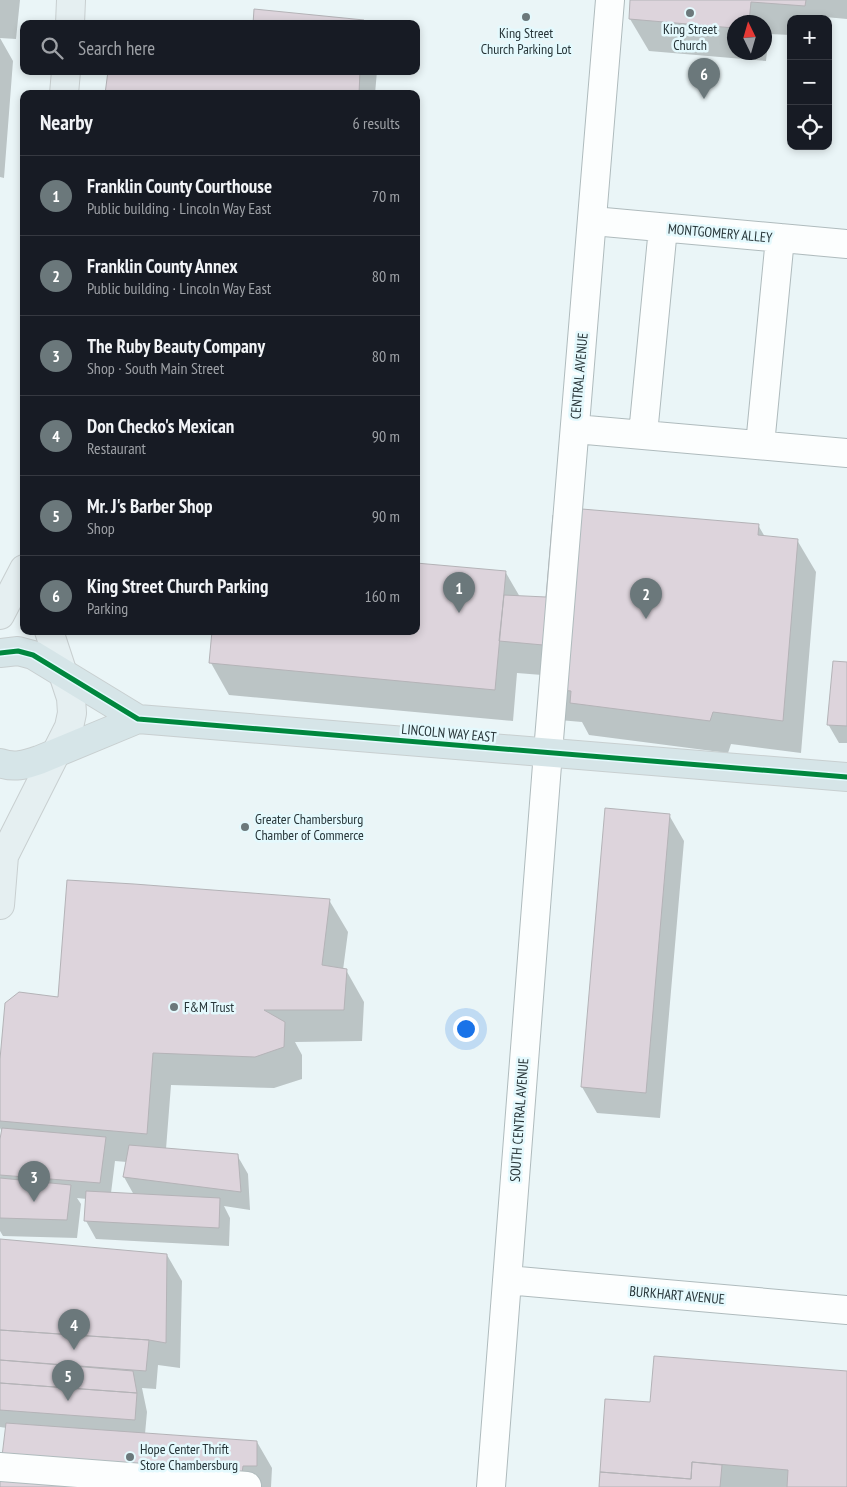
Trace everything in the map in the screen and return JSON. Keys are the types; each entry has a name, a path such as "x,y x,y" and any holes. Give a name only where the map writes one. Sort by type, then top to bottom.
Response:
{"highway":[{"name":"LINCOLN WAY EAST","path":"0,653 18,651 33,655 138,719"},
{"name":"LINCOLN WAY EAST","path":"0,763 9,766 24,765 138,719 847,778"}],"main road":[{"path":"70,20 72,0"},
{"path":"64,90 66,75"},
{"path":"0,615 20,577"},
{"path":"0,905 2,849 69,728 72,713 71,698 51,635"}],"lane":[{"name":"CENTRAL AVENUE","path":"548,752 610,0"},
{"name":"MONTGOMERY ALLEY","path":"593,222 847,244"},
{"path":"644,434 663,228"},
{"path":"760,445 780,238"},
{"path":"575,429 847,453"},
{"name":"SOUTH CENTRAL AVENUE","path":"491,1487 548,752"},
{"name":"BURKHART AVENUE","path":"507,1280 847,1310"},
{"path":"0,1467 247,1486"}],"building":[{"name":"King Street Church","path":"630,0 806,0 805,6 751,2 750,15 727,15 727,27 629,19"},
{"path":"254,9 364,20 253,20"},
{"path":"107,75 360,75 359,90 106,90"},
{"path":"582,509 759,524 758,535 798,539 783,721 713,712 710,721 570,703 571,691 540,688 543,645 499,641 504,595 546,597 553,515"},
{"path":"420,563 506,571 495,690 209,663 212,635 420,635"},
{"path":"833,661 847,662 847,726 827,725"},
{"path":"605,808 670,814 646,1093 581,1087"},
{"name":"F&M Trust","path":"67,880 330,899 322,965 347,969 344,1010 264,1010 285,1022 284,1047 255,1057 153,1053 147,1134 0,1121 0,1059 5,1003 19,992 58,997"},
{"path":"2,1128 106,1137 100,1183 0,1175 0,1139"},
{"path":"129,1145 238,1154 241,1192 123,1177"},
{"path":"0,1178 71,1185 67,1220 0,1218"},
{"path":"86,1191 220,1198 219,1228 84,1221"},
{"path":"0,1239 167,1254 166,1343 149,1340 0,1330"},
{"path":"0,1330 149,1340 146,1371 0,1360"},
{"path":"654,1356 847,1371 847,1487 787,1487 788,1470 692,1462 691,1479 600,1472 605,1399 650,1402"},
{"path":"0,1360 133,1371 137,1393 0,1383"},
{"path":"0,1383 137,1393 135,1420 0,1410"},
{"name":"Hope Center Thrift Store Chambersburg","path":"6,1423 257,1441 257,1466 243,1466 240,1487 0,1473"},
{"path":"692,1462 722,1465 720,1487 599,1487 600,1472 691,1479"},
{"path":"0,1473 98,1487 0,1487"}],"cycle path":[{"path":"0,653 18,651 33,655 138,719 847,777"}],"place":[{"name":"King Street Church","path":"690,13"},
{"name":"King Street Church Parking Lot","path":"526,17"},
{"name":"King Street Church Parking","path":"704,99"},
{"name":"Franklin County Courthouse","path":"459,613"},
{"name":"Franklin County Annex","path":"646,619"},
{"name":"Greater Chambersburg Chamber of Commerce","path":"245,827"},
{"name":"F&M Trust","path":"174,1007"},
{"name":"The Ruby Beauty Company","path":"34,1202"},
{"name":"Don Checko's Mexican","path":"74,1350"},
{"name":"Mr. J's Barber Shop","path":"68,1401"},
{"name":"Hope Center Thrift Store Chambersburg","path":"130,1457"}]}
